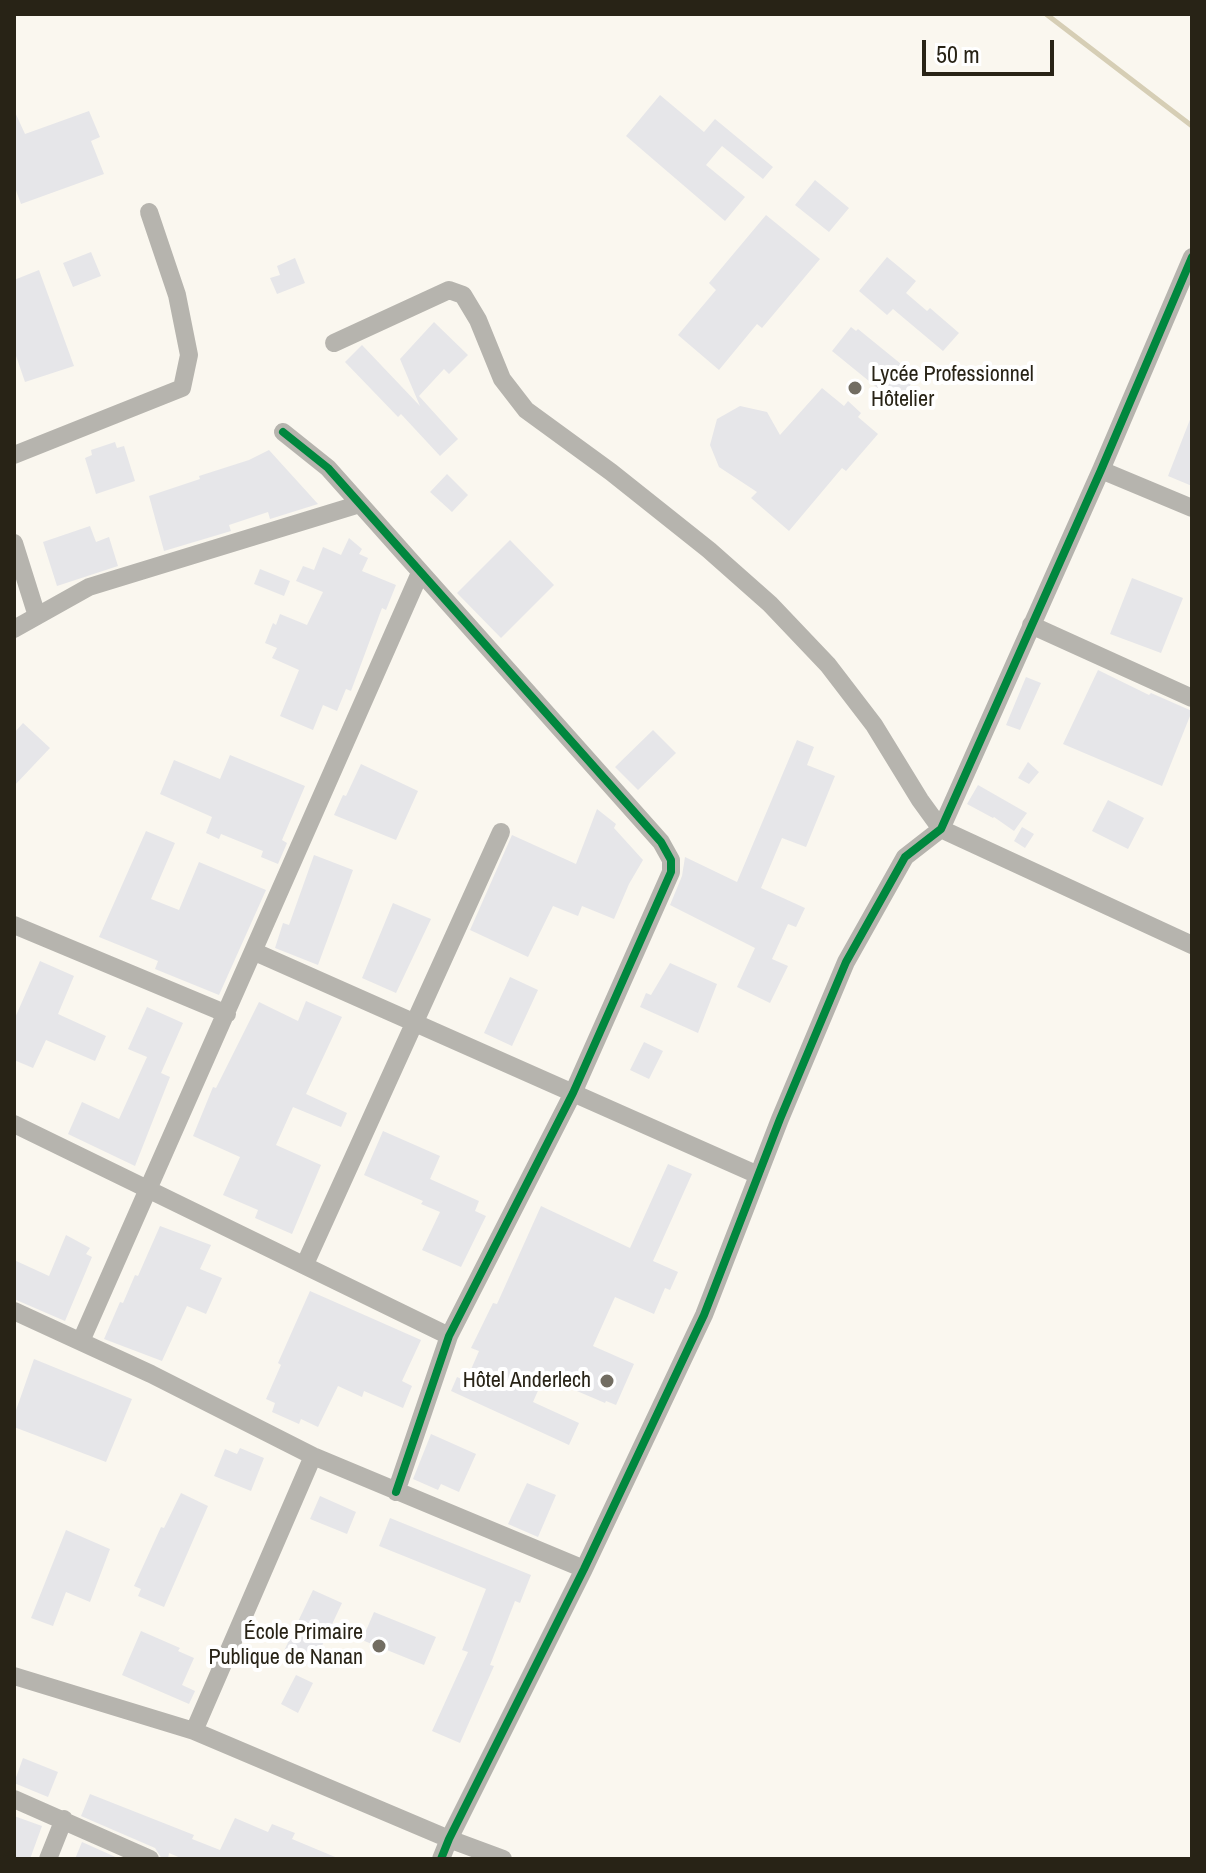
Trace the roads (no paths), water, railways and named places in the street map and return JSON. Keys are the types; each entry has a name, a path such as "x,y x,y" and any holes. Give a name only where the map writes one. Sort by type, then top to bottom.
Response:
{"street":[{"path":"14,455 182,388 189,355 177,295 149,212"},
{"path":"441,1859 584,1569 704,1315 846,962 905,857 941,829 1192,257"},
{"path":"334,343 449,290 463,295 478,320 502,379 526,410 624,482 770,604 828,665 874,725 941,829 1192,945"},
{"path":"283,432 328,468 661,842 671,860 671,872 573,1093 449,1336 396,1492"},
{"path":"1101,470 1192,508"},
{"path":"14,629 89,587 360,504"},
{"path":"14,543 37,616"},
{"path":"81,1341 420,573"},
{"path":"1031,625 1192,698"},
{"path":"305,1264 501,832"},
{"path":"14,925 227,1014"},
{"path":"255,952 758,1175"},
{"path":"14,1124 449,1336"},
{"path":"14,1311 313,1456 584,1569"},
{"path":"194,1731 313,1456"},
{"path":"14,1676 194,1731 503,1859"},
{"path":"14,1799 150,1859"},
{"path":"48,1859 64,1819"}],"waterway":[{"path":"1046,14 1192,126"}],"place":[{"name":"Lycée Professionnel Hôtelier","path":"855,388"},
{"name":"Hôtel Anderlech","path":"607,1381"},
{"name":"École Primaire Publique de Nanan","path":"379,1646"}]}
